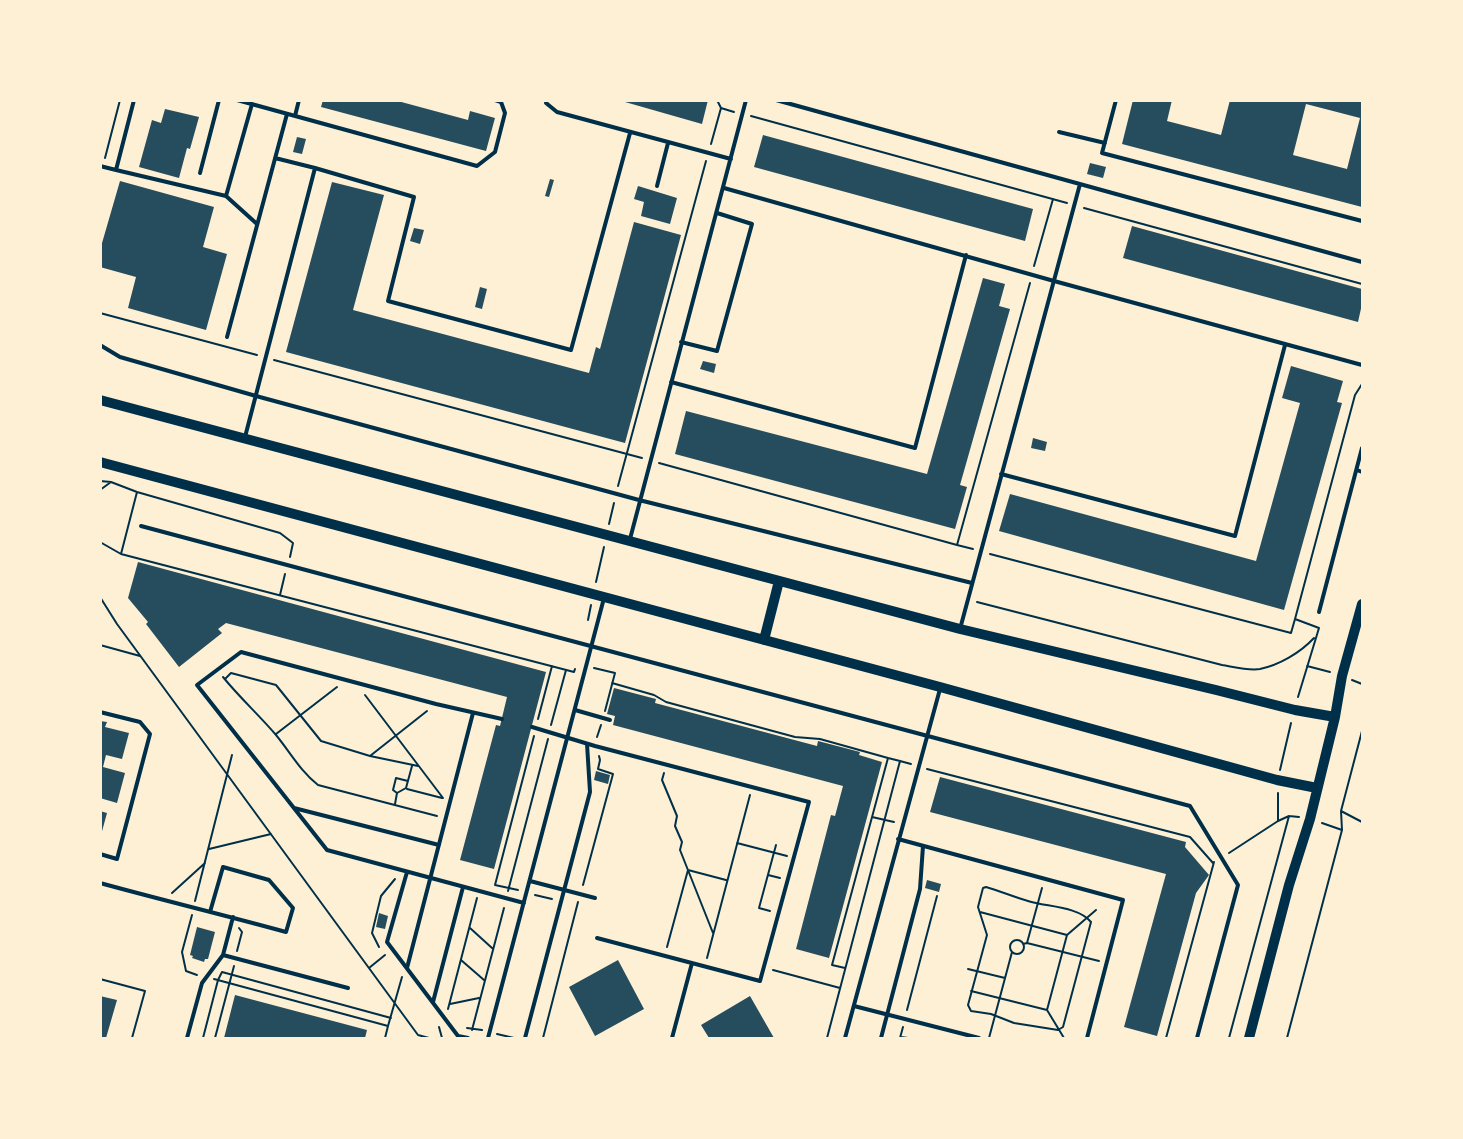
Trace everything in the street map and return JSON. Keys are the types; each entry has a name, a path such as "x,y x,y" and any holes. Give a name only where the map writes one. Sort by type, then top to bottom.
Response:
{"street":[{"path":"100,400 960,629 1295,710 1335,717"},
{"path":"100,462 940,687 1277,780 1317,788"},
{"path":"764,640 779,581"},
{"path":"1249,1038 1289,885 1310,819 1335,717 1342,676 1362,604"}],"lane":[{"path":"116,170 134,100"},
{"path":"200,172 219,100"},
{"path":"237,100 477,166 495,152 505,114 501,102 495,100"},
{"path":"295,116 299,100"},
{"path":"547,100 546,103 557,112 731,159"},
{"path":"629,540 746,100"},
{"path":"776,100 1362,262"},
{"path":"1116,100 1102,153 1362,222"},
{"path":"226,196 252,104"},
{"path":"227,337 287,114"},
{"path":"1059,132 1105,143"},
{"path":"275,158 414,197 388,301 571,350 630,133"},
{"path":"657,186 668,143"},
{"path":"102,166 226,196 257,224"},
{"path":"245,439 315,168"},
{"path":"960,629 1080,184"},
{"path":"724,188 1285,345 1362,364"},
{"path":"681,342 717,351 752,224 717,213"},
{"path":"670,382 915,448 966,255"},
{"path":"100,345 120,357 256,396 639,500 972,584"},
{"path":"1000,474 1235,536 1285,345"},
{"path":"1319,612 1362,448"},
{"path":"1357,470 1362,472"},
{"path":"141,526 1190,806 1238,885 1197,1038"},
{"path":"488,1038 605,597"},
{"path":"502,719 436,704 241,652 197,685 327,850 524,903"},
{"path":"845,1038 940,687"},
{"path":"575,710 610,720"},
{"path":"100,712 140,722 150,734 117,858 100,854"},
{"path":"407,968 473,713"},
{"path":"534,727 587,744 808,802 760,981 597,938"},
{"path":"525,1038 590,792 587,744"},
{"path":"294,808 439,845"},
{"path":"898,839 1123,900 1087,1038"},
{"path":"881,1038 920,889 923,846"},
{"path":"100,883 210,912 233,917 286,932 293,908 269,880 223,867 210,912"},
{"path":"407,872 387,942 458,1036 469,1038"},
{"path":"530,881 595,898"},
{"path":"433,1002 463,887"},
{"path":"187,1038 202,982 223,955 233,917"},
{"path":"223,955 348,988"},
{"path":"672,1038 692,963"},
{"path":"854,1006 980,1038"}],"path":[{"path":"102,166 120,100"},
{"path":"627,454 721,108 717,100"},
{"path":"721,108 1362,284"},
{"path":"100,313 650,460 957,545"},
{"path":"1295,619 1355,394 1362,384"},
{"path":"100,481 111,482 137,492 279,533 293,543 280,595"},
{"path":"100,490 111,482"},
{"path":"121,554 137,492"},
{"path":"100,597 140,656 418,1035 429,1038"},
{"path":"968,600 1222,665 1258,669 1282,661 1307,646 1316,636"},
{"path":"1278,821 1277,780 1319,628"},
{"path":"100,645 140,656"},
{"path":"552,666 534,727 495,885 577,905"},
{"path":"544,1038 613,774 598,769 600,760 595,746 615,673 587,666"},
{"path":"218,670 238,695 276,734 309,778 318,784 446,818"},
{"path":"469,1038 566,670"},
{"path":"225,678 231,673 276,685 321,741 370,756 418,766"},
{"path":"612,683 654,695 666,702 795,737 820,739 900,761 827,1038"},
{"path":"276,734 338,686"},
{"path":"364,693 442,798"},
{"path":"370,756 436,704"},
{"path":"1287,1038 1342,831 1341,811 1362,731"},
{"path":"845,968 832,965 888,758"},
{"path":"406,788 412,764"},
{"path":"666,765 663,780 677,816 675,826 682,842 680,850 713,934"},
{"path":"927,769 1190,837 1213,863"},
{"path":"397,793 393,790 396,778 408,781"},
{"path":"705,966 752,787"},
{"path":"397,793 406,788 451,800"},
{"path":"395,804 397,793"},
{"path":"1341,811 1362,822"},
{"path":"1166,1038 1213,863 1289,816 1310,819 1342,831"},
{"path":"1229,1038 1289,816"},
{"path":"872,817 902,824"},
{"path":"208,849 271,834"},
{"path":"737,843 793,858"},
{"path":"776,844 759,908 779,913"},
{"path":"172,893 205,863"},
{"path":"687,870 728,880"},
{"path":"665,956 687,870"},
{"path":"1012,952 1022,953 1024,949 1045,879"},
{"path":"983,888 1038,904 1059,907 1087,918 1091,922 1063,1027 1058,1030 1014,1023 971,1011 968,1005 987,935 978,907 983,888"},
{"path":"908,1038 900,1038 937,896"},
{"path":"448,1010 477,898"},
{"path":"1064,1038 1047,1010 1067,935 1096,910"},
{"path":"979,912 1067,935"},
{"path":"470,928 493,948"},
{"path":"989,1038 1012,952 1010,947 1012,942 1020,940 1107,963"},
{"path":"369,968 385,955"},
{"path":"461,960 485,980"},
{"path":"968,969 1005,978"},
{"path":"772,970 840,988"},
{"path":"203,1038 222,972 391,1018"},
{"path":"388,1026 402,977"},
{"path":"100,979 145,991 132,1038"},
{"path":"972,991 1047,1010"},
{"path":"450,1004 480,998"},
{"path":"439,1025 442,1038"},
{"path":"462,1028 472,1028 514,1038"}],"building":[{"path":"323,100 394,100 468,120 470,111 495,118 486,151 321,107"},
{"path":"618,100 708,100 702,124"},
{"path":"1133,100 1172,100 1167,121 1221,135 1230,100 1362,100 1362,207 1122,144","holes":["1306,104 1360,118 1347,169 1293,155"]},
{"path":"165,109 199,117 179,178 139,167 152,120 161,123"},
{"path":"763,135 1033,209 1025,241 754,167"},
{"path":"297,137 306,139 302,154 293,152"},
{"path":"1090,163 1106,167 1103,178 1087,174"},
{"path":"550,179 554,180 549,197 545,196"},
{"path":"120,181 214,207 203,247 227,254 206,330 128,308 136,277 100,267 100,250"},
{"path":"332,182 384,195 353,310 589,373 596,347 600,349 634,222 681,235 625,443 286,352"},
{"path":"638,186 677,198 670,224 641,216 644,202 634,199"},
{"path":"1132,226 1362,289 1362,304 1358,322 1123,258"},
{"path":"414,228 424,230 420,244 410,241"},
{"path":"983,278 1005,284 999,306 1010,309 960,485 967,487 955,529 675,454 686,411 927,474"},
{"path":"480,287 487,289 482,309 475,307"},
{"path":"703,361 716,364 714,373 700,369"},
{"path":"1291,366 1343,381 1337,402 1342,403 1284,610 999,531 1010,494 1256,561 1300,403 1282,398"},
{"path":"1033,438 1047,442 1045,451 1031,448"},
{"path":"138,562 546,672 494,869 460,860 496,725 500,726 507,697 226,623 218,629 222,633 179,667 146,624 148,622 128,598"},
{"path":"614,688 656,699 655,703 817,746 818,741 860,752 859,755 882,762 829,958 796,949 831,815 835,816 843,786 613,725 615,716 607,714"},
{"path":"100,721 107,722 105,727 129,733 122,759 106,755 103,767 125,773 117,803 100,798"},
{"path":"596,771 610,775 608,784 594,780"},
{"path":"940,777 1186,842 1185,847 1209,875 1196,893 1157,1036 1124,1027 1166,874 930,812"},
{"path":"100,811 107,813 101,835 100,835"},
{"path":"927,880 941,884 939,892 925,888"},
{"path":"379,913 388,916 385,929 376,927"},
{"path":"197,927 215,932 208,959 204,962 190,955"},
{"path":"618,960 644,1009 595,1036 569,987"},
{"path":"235,995 367,1030 365,1038 224,1038"},
{"path":"100,996 117,1000 106,1038 100,1038"},
{"path":"750,996 774,1038 709,1038 701,1025"}]}
